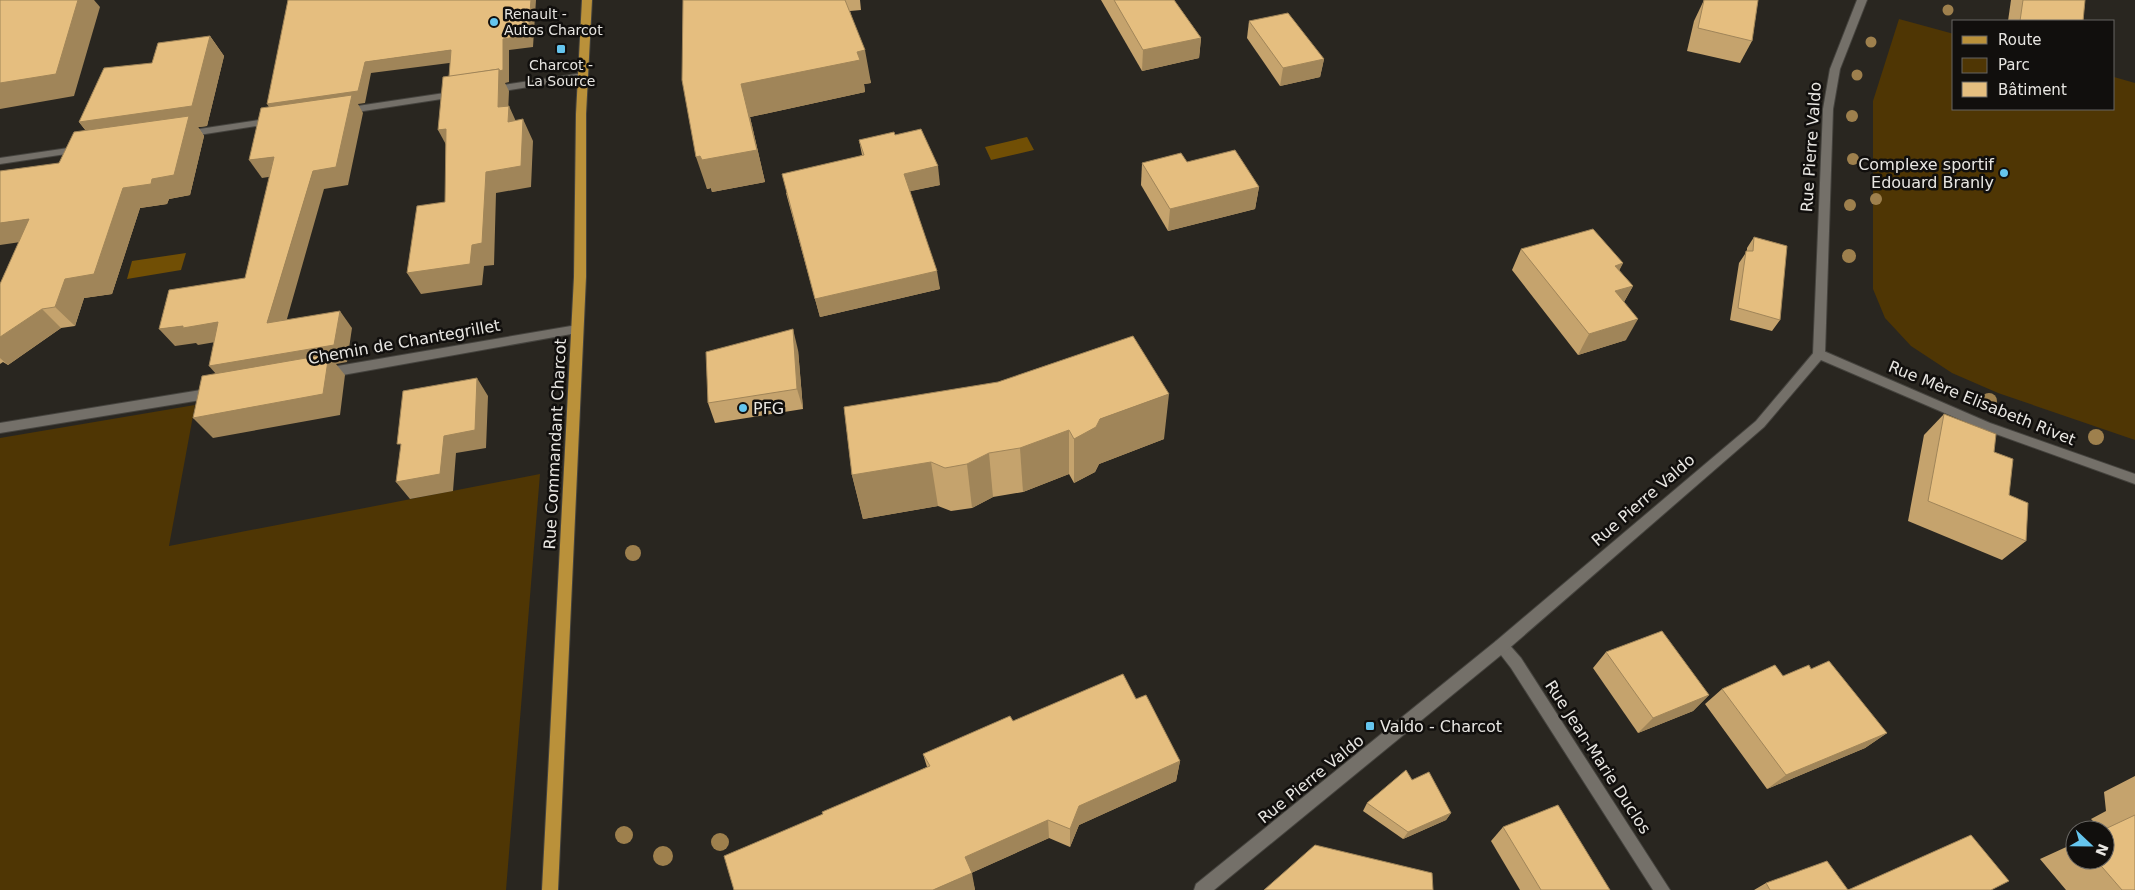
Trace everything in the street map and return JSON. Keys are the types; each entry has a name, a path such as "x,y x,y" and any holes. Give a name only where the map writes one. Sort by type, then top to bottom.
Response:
{"main road":[{"name":"Rue Commandant Charcot","path":"550,890 577,329 583,76 587,0"}],"street":[{"name":"Rue Pierre Valdo","path":"1202,890 1501,646 1760,424 1819,354 1828,109 1834,69 1862,0"},
{"path":"332,113 583,76"},
{"path":"176,136 283,120"},
{"path":"0,161 98,147"},
{"name":"Chemin de Chantegrillet","path":"310,376 577,329"},
{"name":"Rue Mère Elisabeth Rivet","path":"1819,354 1986,426 2135,479"},
{"path":"0,428 221,391"},
{"name":"Rue Jean-Marie Duclos","path":"1501,646 1516,663 1662,890"}],"green space":[{"name":"Complexe sportif Edouard Branly","path":"1899,19 1952,33 1952,110 2115,110 2115,77 2135,83 2135,440 1998,393 1952,373 1911,346 1885,318 1873,289 1873,101"},
{"path":"195,405 169,546 540,474 506,890 0,890 0,438"}],"shaded area":[{"path":"1027,137 1034,150 991,160 985,147"},
{"path":"186,253 181,270 127,279 132,261"}],"building":[{"path":"0,0 78,0 56,74 0,83"},
{"path":"288,0 531,0 528,35 503,39 503,70 499,71 499,69 449,77 451,50 365,62 358,91 267,104"},
{"path":"683,0 845,0 865,50 857,52 860,60 741,84 757,150 702,160 700,156 696,157 682,80"},
{"path":"1114,0 1174,0 1201,38 1143,50"},
{"path":"1704,0 1758,0 1752,41 1698,28"},
{"path":"2023,0 2085,0 2083,20 2020,20"},
{"path":"1288,13 1324,59 1283,68 1249,21"},
{"path":"210,36 192,106 79,122 104,68 152,63 158,43"},
{"path":"499,69 498,107 509,106 508,122 523,119 521,166 486,172 482,243 472,245 470,264 407,273 417,206 445,202 446,129 438,130 443,77"},
{"path":"352,95 336,167 313,171 267,323 340,311 334,345 209,366 218,322 183,328 183,326 159,329 169,290 245,278 274,157 249,160 261,108"},
{"path":"189,116 174,175 152,179 151,184 123,188 94,274 65,279 55,307 42,309 0,337 0,284 29,219 0,223 0,171 59,163 74,132"},
{"path":"921,129 938,166 904,174 937,271 815,299 782,174 864,155 859,140 894,132 895,135"},
{"path":"1235,150 1259,187 1170,209 1142,163 1181,153 1187,162"},
{"path":"1593,229 1623,263 1615,266 1633,286 1615,291 1638,319 1589,334 1521,249"},
{"path":"1754,237 1787,246 1780,320 1738,308 1746,251 1753,251"},
{"path":"793,329 797,389 708,403 706,352"},
{"path":"1133,336 1169,394 1100,419 1096,427 1074,439 1069,430 1020,448 989,453 967,464 945,468 931,462 852,475 844,407 998,382"},
{"path":"329,354 323,394 193,418 202,376"},
{"path":"477,378 475,430 444,436 440,474 396,482 401,444 397,444 403,391"},
{"path":"1944,414 1996,434 1994,452 2013,459 2009,495 2028,503 2026,541 1928,501"},
{"path":"1662,631 1709,695 1653,718 1606,652"},
{"path":"1829,661 1887,733 1786,775 1722,689 1775,665 1783,676 1809,665 1811,669"},
{"path":"1123,674 1136,699 1146,695 1180,761 1079,806 1070,829 1048,820 965,857 972,873 933,890 734,890 724,856 930,766 923,754 1010,716 1013,721"},
{"path":"1406,770 1412,780 1429,772 1451,813 1408,832 1367,803"},
{"path":"1558,805 1610,890 1541,890 1503,827"},
{"path":"2135,815 2135,890 2122,890 2105,870 2115,870 2115,824"},
{"path":"1971,835 2009,881 1991,890 1848,890"},
{"path":"1315,845 1432,873 1433,890 1264,890"},
{"path":"1827,861 1848,890 1770,890 1766,883"}],"place":[{"name":"Renault - Autos Charcot","path":"494,22"},
{"name":"Charcot - La Source","path":"561,49"},
{"name":"Complexe sportif Edouard Branly","path":"2004,173"},
{"name":"PFG","path":"743,408"},
{"name":"Valdo - Charcot","path":"1370,726"}]}
